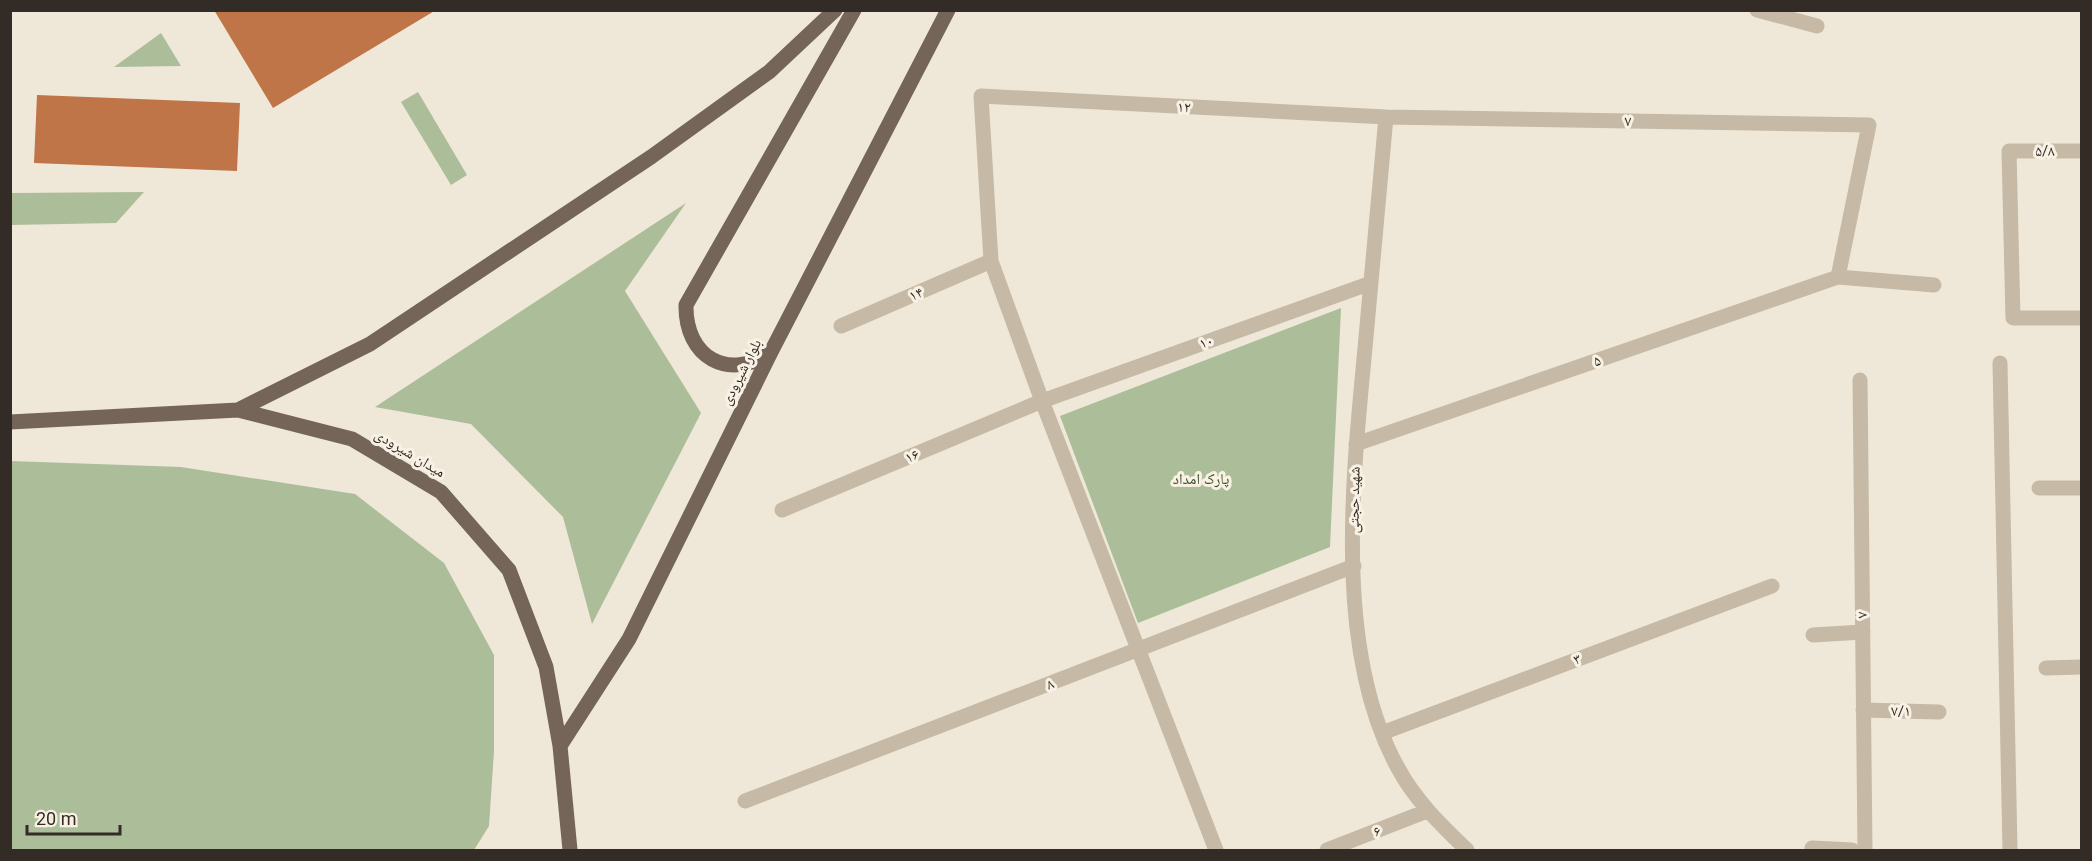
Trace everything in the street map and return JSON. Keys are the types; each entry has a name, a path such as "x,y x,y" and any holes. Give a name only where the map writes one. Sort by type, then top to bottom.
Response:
{"main road":[{"path":"238,410 370,344 651,157 769,72 835,10"},
{"path":"771,352 758,362 743,366 726,365 711,360 699,350 690,336 686,321 686,305 854,10"},
{"name":"بلوار شیرودی","path":"560,746 628,639 771,352 948,10"},
{"name":"میدان شیرودی","path":"10,422 238,410 352,439 441,492 509,570 546,667 560,746 570,850"}],"street":[{"path":"1757,10 1817,26"},
{"name":"۱۲","path":"991,261 981,96 1386,117"},
{"name":"۷","path":"1386,117 1869,125 1838,277"},
{"name":"شهید حجتی","path":"1386,117 1356,444 1354,566 1356,614 1367,690 1382,733 1398,768 1427,811 1467,850"},
{"name":"۵/۸","path":"2082,151 2009,151 2013,318 2082,318"},
{"path":"991,261 1042,401 1216,850"},
{"name":"۱۴","path":"841,326 991,261"},
{"path":"1838,277 1934,285"},
{"name":"۵","path":"1356,444 1838,277"},
{"name":"۱۰","path":"1042,401 1371,283"},
{"path":"2000,363 2010,850"},
{"name":"۷","path":"1860,380 1865,850"},
{"name":"۱۶","path":"782,510 1042,401"},
{"path":"2039,488 2082,489"},
{"name":"۸","path":"745,801 1354,566"},
{"name":"۳","path":"1382,733 1772,586"},
{"path":"1813,635 1863,632"},
{"path":"2046,668 2082,667"},
{"name":"۷/۱","path":"1863,710 1939,712"},
{"name":"۶","path":"1327,850 1427,811"},
{"path":"1812,848 1852,850"}],"green space":[{"path":"161,33 181,66 114,67"},
{"path":"418,92 467,175 451,185 401,102"},
{"path":"144,192 116,223 11,225 11,193"},
{"path":"686,203 625,291 701,413 592,624 563,517 471,424 375,407"},
{"name":"پارک امداد","path":"1341,308 1330,547 1138,623 1060,416"},
{"path":"11,461 181,467 355,494 444,563 494,655 494,751 489,826 474,850 11,850"}],"building":[{"path":"214,10 436,10 273,108"},
{"path":"37,95 240,103 237,171 34,163"}]}
